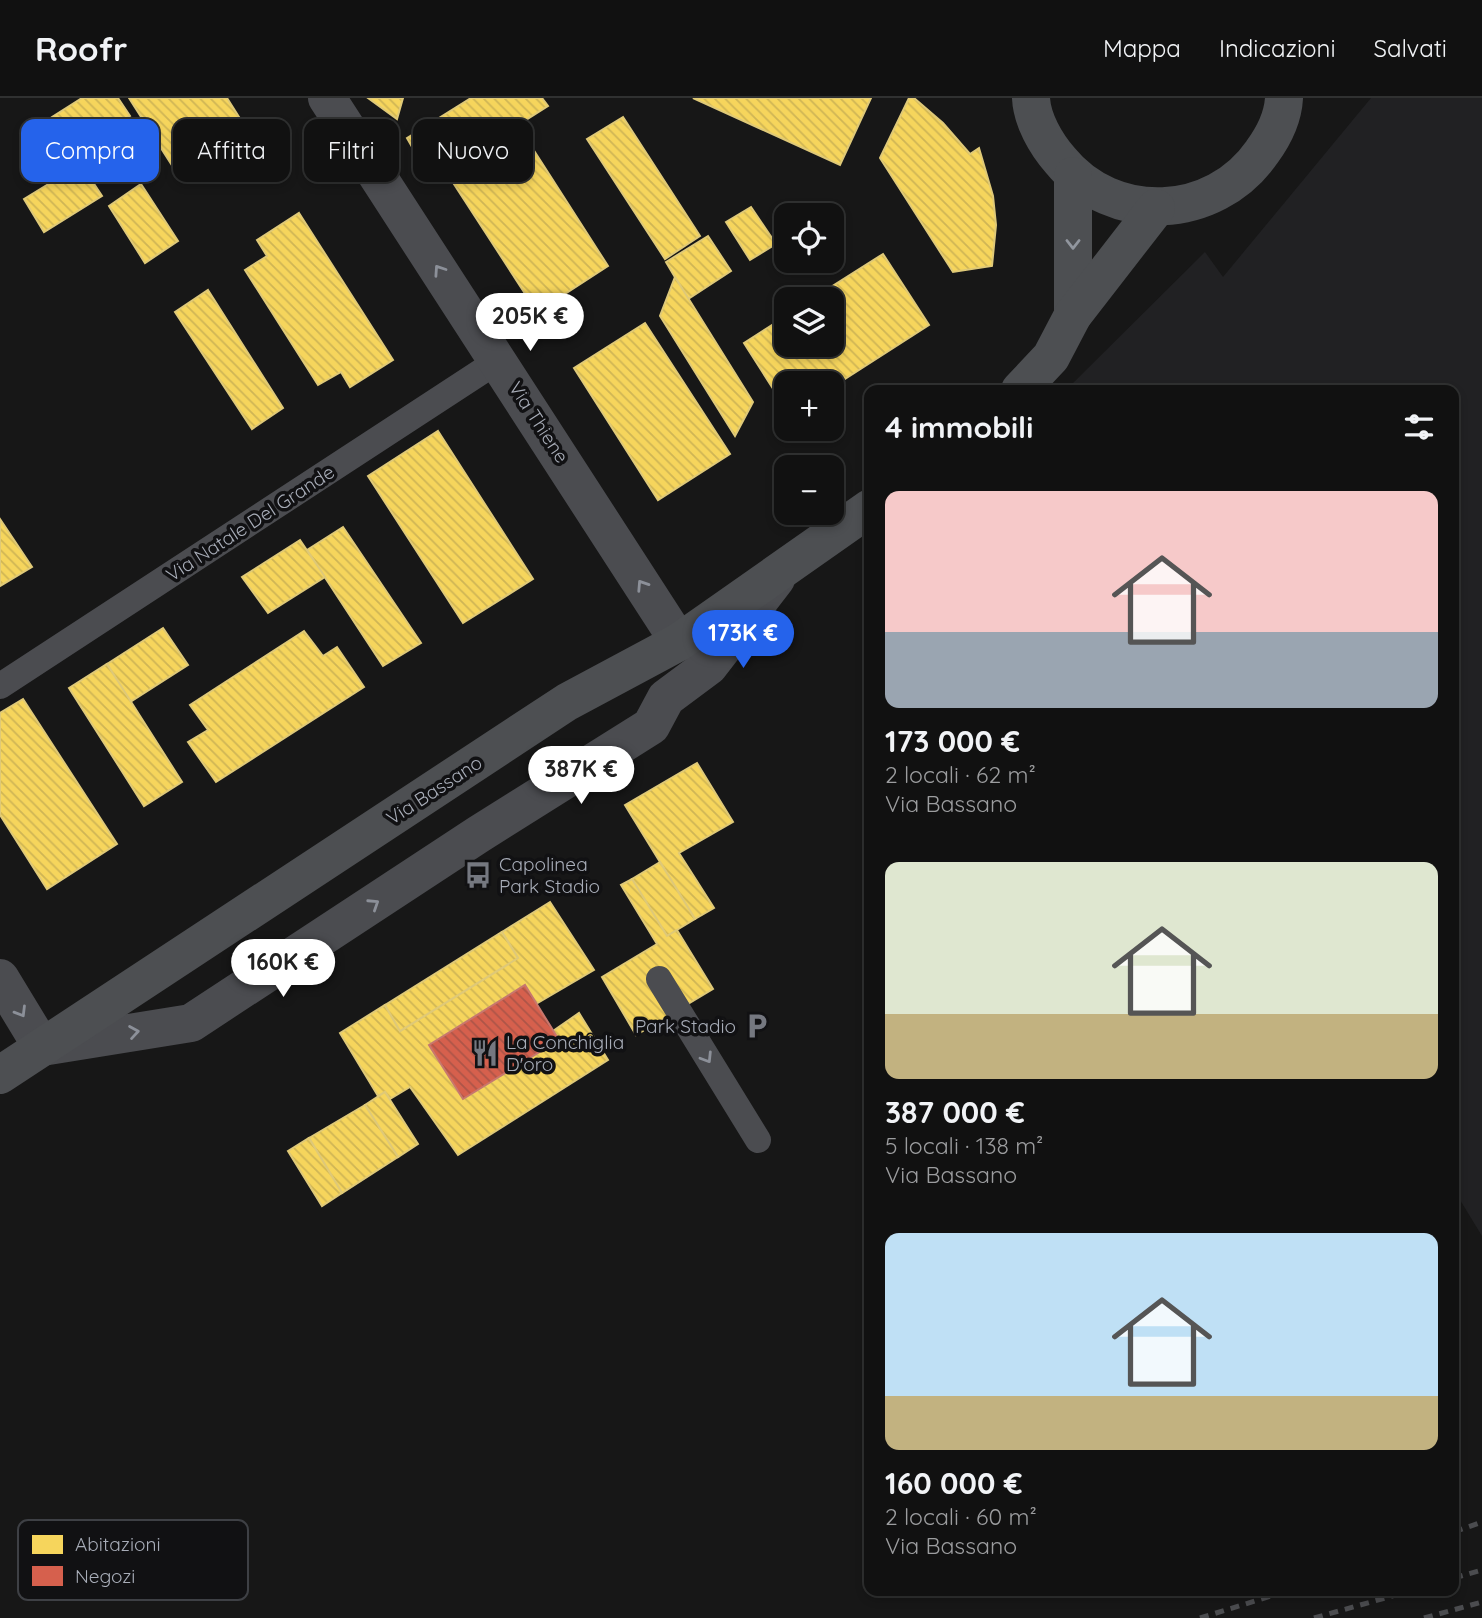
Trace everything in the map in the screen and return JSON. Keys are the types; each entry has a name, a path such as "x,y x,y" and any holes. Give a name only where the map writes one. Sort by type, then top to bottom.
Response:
{"main road":[{"path":"1031,98 1046,144 1073,176 1098,193 1116,200 1156,208 1192,203 1224,189 1252,167 1265,148 1286,100"},
{"path":"1073,176 1073,315"},
{"path":"1025,385 1051,357 1073,315 1156,208"},
{"name":"Via Bassano","path":"0,1075 567,702 679,642 779,575 864,512"}],"street":[{"name":"Via Thiene","path":"327,98 679,642"},
{"path":"0,978 42,1047 191,1023 651,726 666,698 709,666 779,575"}],"lane":[{"name":"Via Natale Del Grande","path":"0,686 499,360"},
{"path":"659,979 758,1140"}],"shaded area":[{"path":"1371,98 1482,98 1482,1236 1459,1198 1459,385 1071,385 1205,252 1223,277"}],"building: Abitazioni":[{"path":"82,98 118,98 130,116 125,119 52,117"},
{"path":"129,98 227,98 240,119 173,119 173,167 159,145 159,119 142,119"},
{"path":"368,98 403,98 397,119"},
{"path":"471,98 542,98 548,106 527,119 437,119"},
{"path":"693,98 871,98 840,165"},
{"path":"909,98 914,98 943,123 970,154 979,148 993,196 996,225 992,266 953,272 880,158"},
{"path":"623,117 700,236 665,259 587,139"},
{"path":"413,134 413,148 407,138"},
{"path":"533,149 608,266 537,312 453,182 533,182"},
{"path":"52,182 93,182 102,196 44,232 24,199"},
{"path":"141,184 178,241 145,263 109,206"},
{"path":"751,207 774,241 774,245 750,260 726,222"},
{"path":"299,213 393,360 350,387 341,372 318,385 245,270 267,256 257,240"},
{"path":"708,236 731,271 688,299 666,262"},
{"path":"883,254 929,325 844,380 844,371 774,371 774,390 744,343 774,324 774,357 844,357 844,287 831,287"},
{"path":"675,277 753,402 735,436 660,316"},
{"path":"208,290 283,408 252,429 175,312"},
{"path":"645,323 730,454 658,500 574,368"},
{"path":"438,431 533,579 463,623 368,476"},
{"path":"0,519 32,567 0,586"},
{"path":"343,527 421,643 383,666 307,550"},
{"path":"300,540 325,577 268,613 242,577"},
{"path":"163,628 188,665 130,702 107,664"},
{"path":"304,631 323,656 337,647 364,687 216,782 188,742 208,730 190,705"},
{"path":"107,664 182,782 144,806 69,688"},
{"path":"23,699 117,844 47,889 0,815 0,713"},
{"path":"697,763 733,822 679,853 714,908 695,919 625,805"},
{"path":"660,862 695,919 667,936 632,879"},
{"path":"632,879 667,936 677,930 713,989 636,1035 602,977 657,944 621,885"},
{"path":"550,902 594,970 536,1004 525,985 429,1045 463,1099 559,1040 553,1031 579,1013 608,1060 458,1155 410,1087 390,1099 385,1092 378,1096 340,1033 385,1005 400,1031 518,958 502,932"},
{"path":"502,932 518,958 400,1031 385,1005"},
{"path":"385,1092 418,1144 398,1157 365,1105"},
{"path":"365,1105 398,1157 342,1193 309,1138"},
{"path":"309,1138 342,1193 322,1206 288,1151"}],"building: Negozi":[{"path":"525,985 559,1040 463,1099 429,1045"}],"railway":[{"path":"1459,1530 1482,1522"},
{"path":"1459,1577 1482,1570"},
{"path":"1200,1618 1271,1596"},
{"path":"1314,1618 1392,1596"},
{"path":"1424,1618 1482,1602"}],"place":[{"name":"Capolinea Park Stadio","path":"478,875"},
{"name":"Park Stadio","path":"757,1026"},
{"name":"La Conchiglia D'oro","path":"485,1053"}]}
